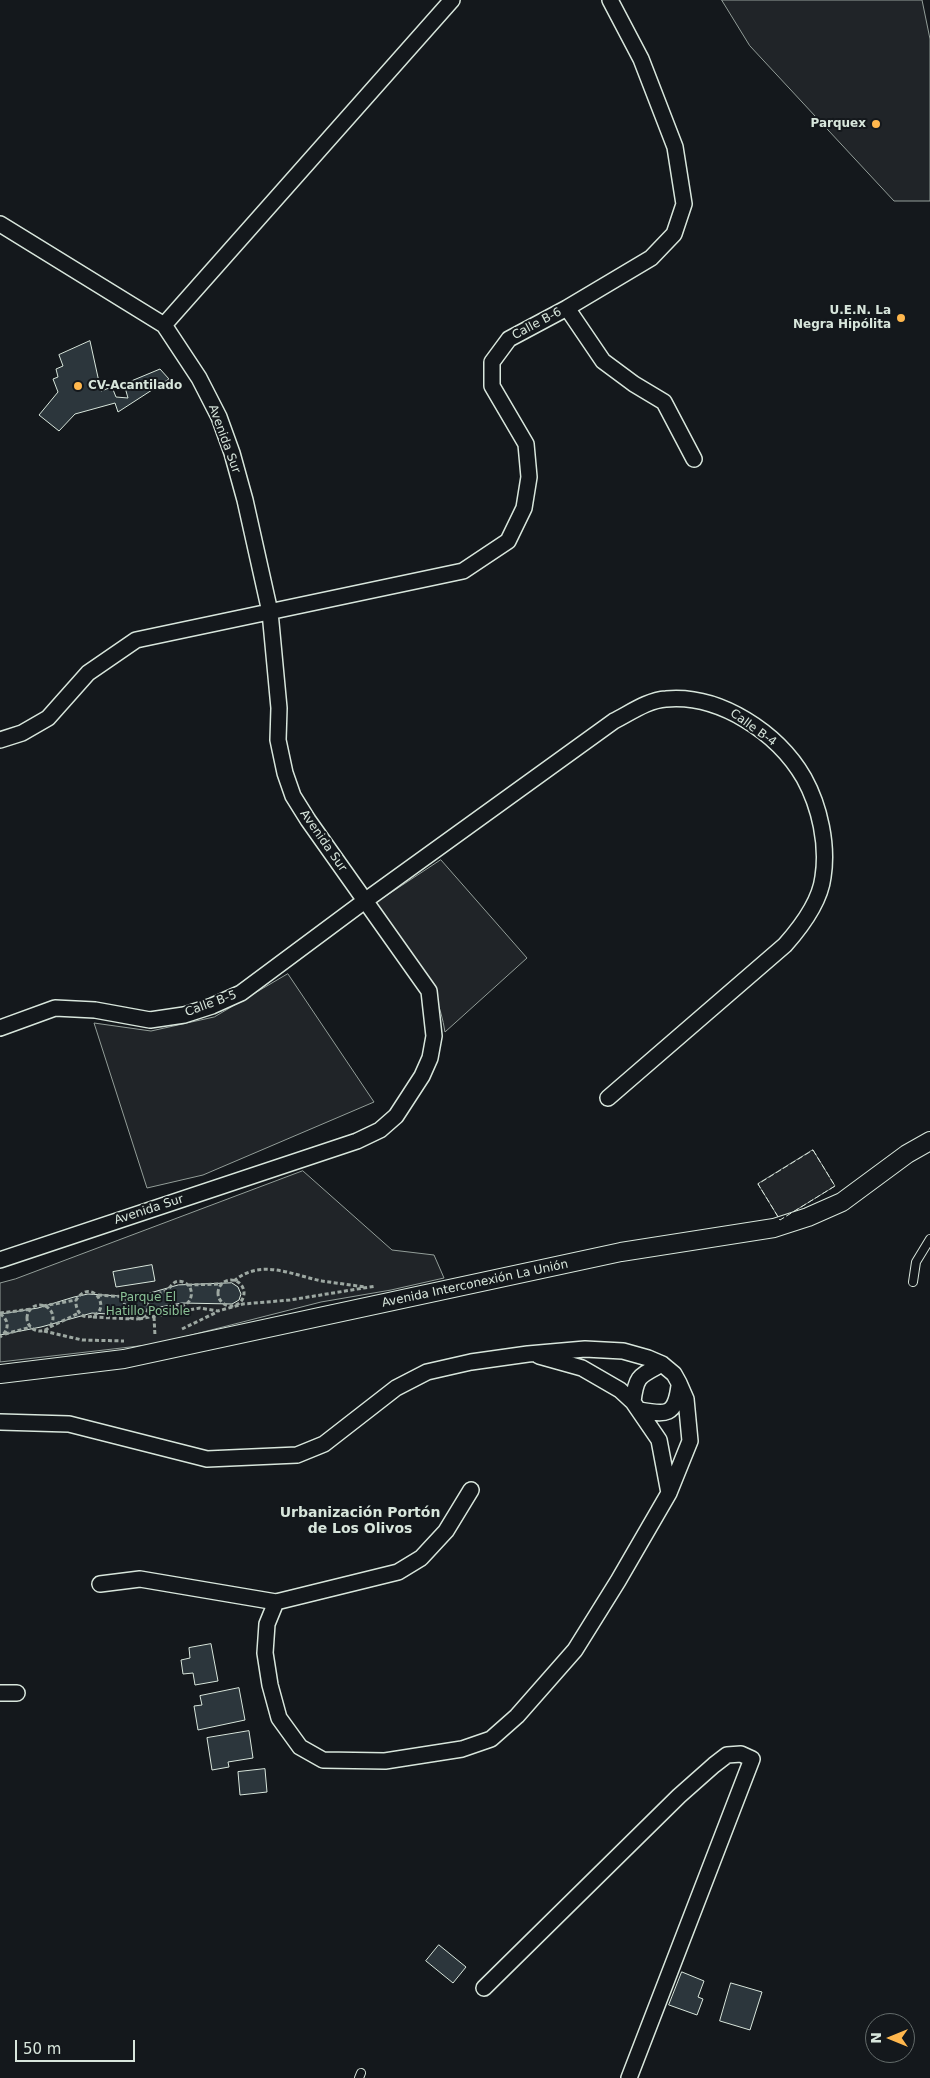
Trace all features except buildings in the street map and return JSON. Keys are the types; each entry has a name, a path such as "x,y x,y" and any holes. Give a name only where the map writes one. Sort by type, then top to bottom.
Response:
{"street":[{"path":"164,325 452,0"},
{"name":"Calle B-6","path":"270,612 463,571 508,541 524,508 529,477 526,444 492,386 492,362 509,339 568,308 651,258 674,234 684,204 675,147 640,59 610,0"},
{"name":"Avenida Sur","path":"0,224 164,325 199,378 219,417 232,453 245,500 270,612 279,708 278,740 285,773 294,796 308,820 429,992 434,1036 430,1058 422,1076 396,1116 380,1130 357,1141 0,1260"},
{"path":"568,308 603,361 634,384 664,402 694,459"},
{"path":"0,740 22,733 48,718 88,673 136,640 270,612"},
{"name":"Calle B-4","path":"366,900 614,721 640,707 665,699 697,700 724,707 771,739 804,778 822,827 825,854 823,879 815,901 801,928 785,946 608,1098"},
{"name":"Calle B-5","path":"0,1028 55,1008 95,1010 150,1020 184,1015 212,1006 241,993 366,900"},
{"name":"Avenida Interconexión La Unión","path":"0,1374 124,1359 621,1252 774,1228 808,1217 842,1202 907,1154 930,1140"},
{"path":"0,1422 69,1424 207,1459 297,1455 324,1444 396,1388 427,1372 471,1362 585,1349 623,1351 662,1364 674,1374 686,1399 690,1441 669,1493 575,1650 516,1716 491,1739 462,1749 385,1761 323,1760 300,1747 279,1718 270,1685 265,1653 267,1624 276,1602"},
{"path":"528,1354 582,1368 620,1390 636,1406 659,1440 669,1493"},
{"path":"636,1406 635,1384 643,1374 662,1364"},
{"path":"636,1406 660,1414 668,1411 676,1403 679,1383"},
{"path":"100,1584 140,1579 276,1602 398,1572 421,1558 446,1531 471,1490"},
{"path":"0,1693 16,1693"},
{"path":"484,1988 714,1764 727,1755 741,1754 752,1759 628,2078"}],"lane":[{"path":"913,1282 916,1262 930,1239"}],"path":[{"path":"234,1281 244,1272 266,1268 321,1280 368,1287"},
{"path":"173,1333 218,1311 234,1305 240,1302 243,1289 234,1281 227,1280 218,1289 218,1295 221,1301 227,1305 234,1305 290,1300 381,1286"},
{"path":"182,1281 188,1285 192,1296 189,1302 182,1306 176,1306 166,1296 167,1290 170,1284 182,1281"},
{"path":"188,1285 222,1284"},
{"path":"144,1297 167,1290"},
{"path":"140,1319 148,1309 148,1303 139,1294 127,1297 97,1295 85,1292 76,1300 79,1313 85,1317 140,1319 200,1308 218,1311"},
{"path":"91,1317 98,1313 101,1307 97,1295"},
{"path":"127,1297 123,1309 126,1315 132,1319"},
{"path":"76,1300 37,1306 28,1314 31,1327 37,1331 82,1340 128,1341"},
{"path":"43,1306 49,1309 52,1314 53,1320 50,1327"},
{"path":"0,1314 32,1309"},
{"path":"44,1331 79,1313"},
{"path":"0,1314 7,1322 8,1328 0,1337"},
{"path":"154,1317 156,1342"},
{"path":"4,1334 31,1327"}],"green space":[{"name":"Parquex","path":"722,0 922,0 930,39 930,201 894,201 750,46"},
{"path":"441,860 527,958 445,1032 441,1013 427,979 376,903"},
{"path":"288,974 374,1102 203,1175 147,1188 94,1023 151,1031 214,1017"},
{"path":"813,1150 835,1186 780,1220 758,1184"},
{"name":"Parque El Hatillo Posible","path":"303,1171 392,1250 434,1255 444,1278 391,1290 321,1302 156,1344 0,1362 0,1283"}],"fence":[{"path":"813,1150 835,1186 780,1220 758,1184 813,1150"}],"place":[{"name":"Parquex","path":"876,124"},
{"name":"U.E.N. La Negra Hipólita","path":"901,318"},
{"name":"CV-Acantilado","path":"78,386"}],"district":[{"name":"Urbanización Portón de Los Olivos","path":"360,1522"}]}
